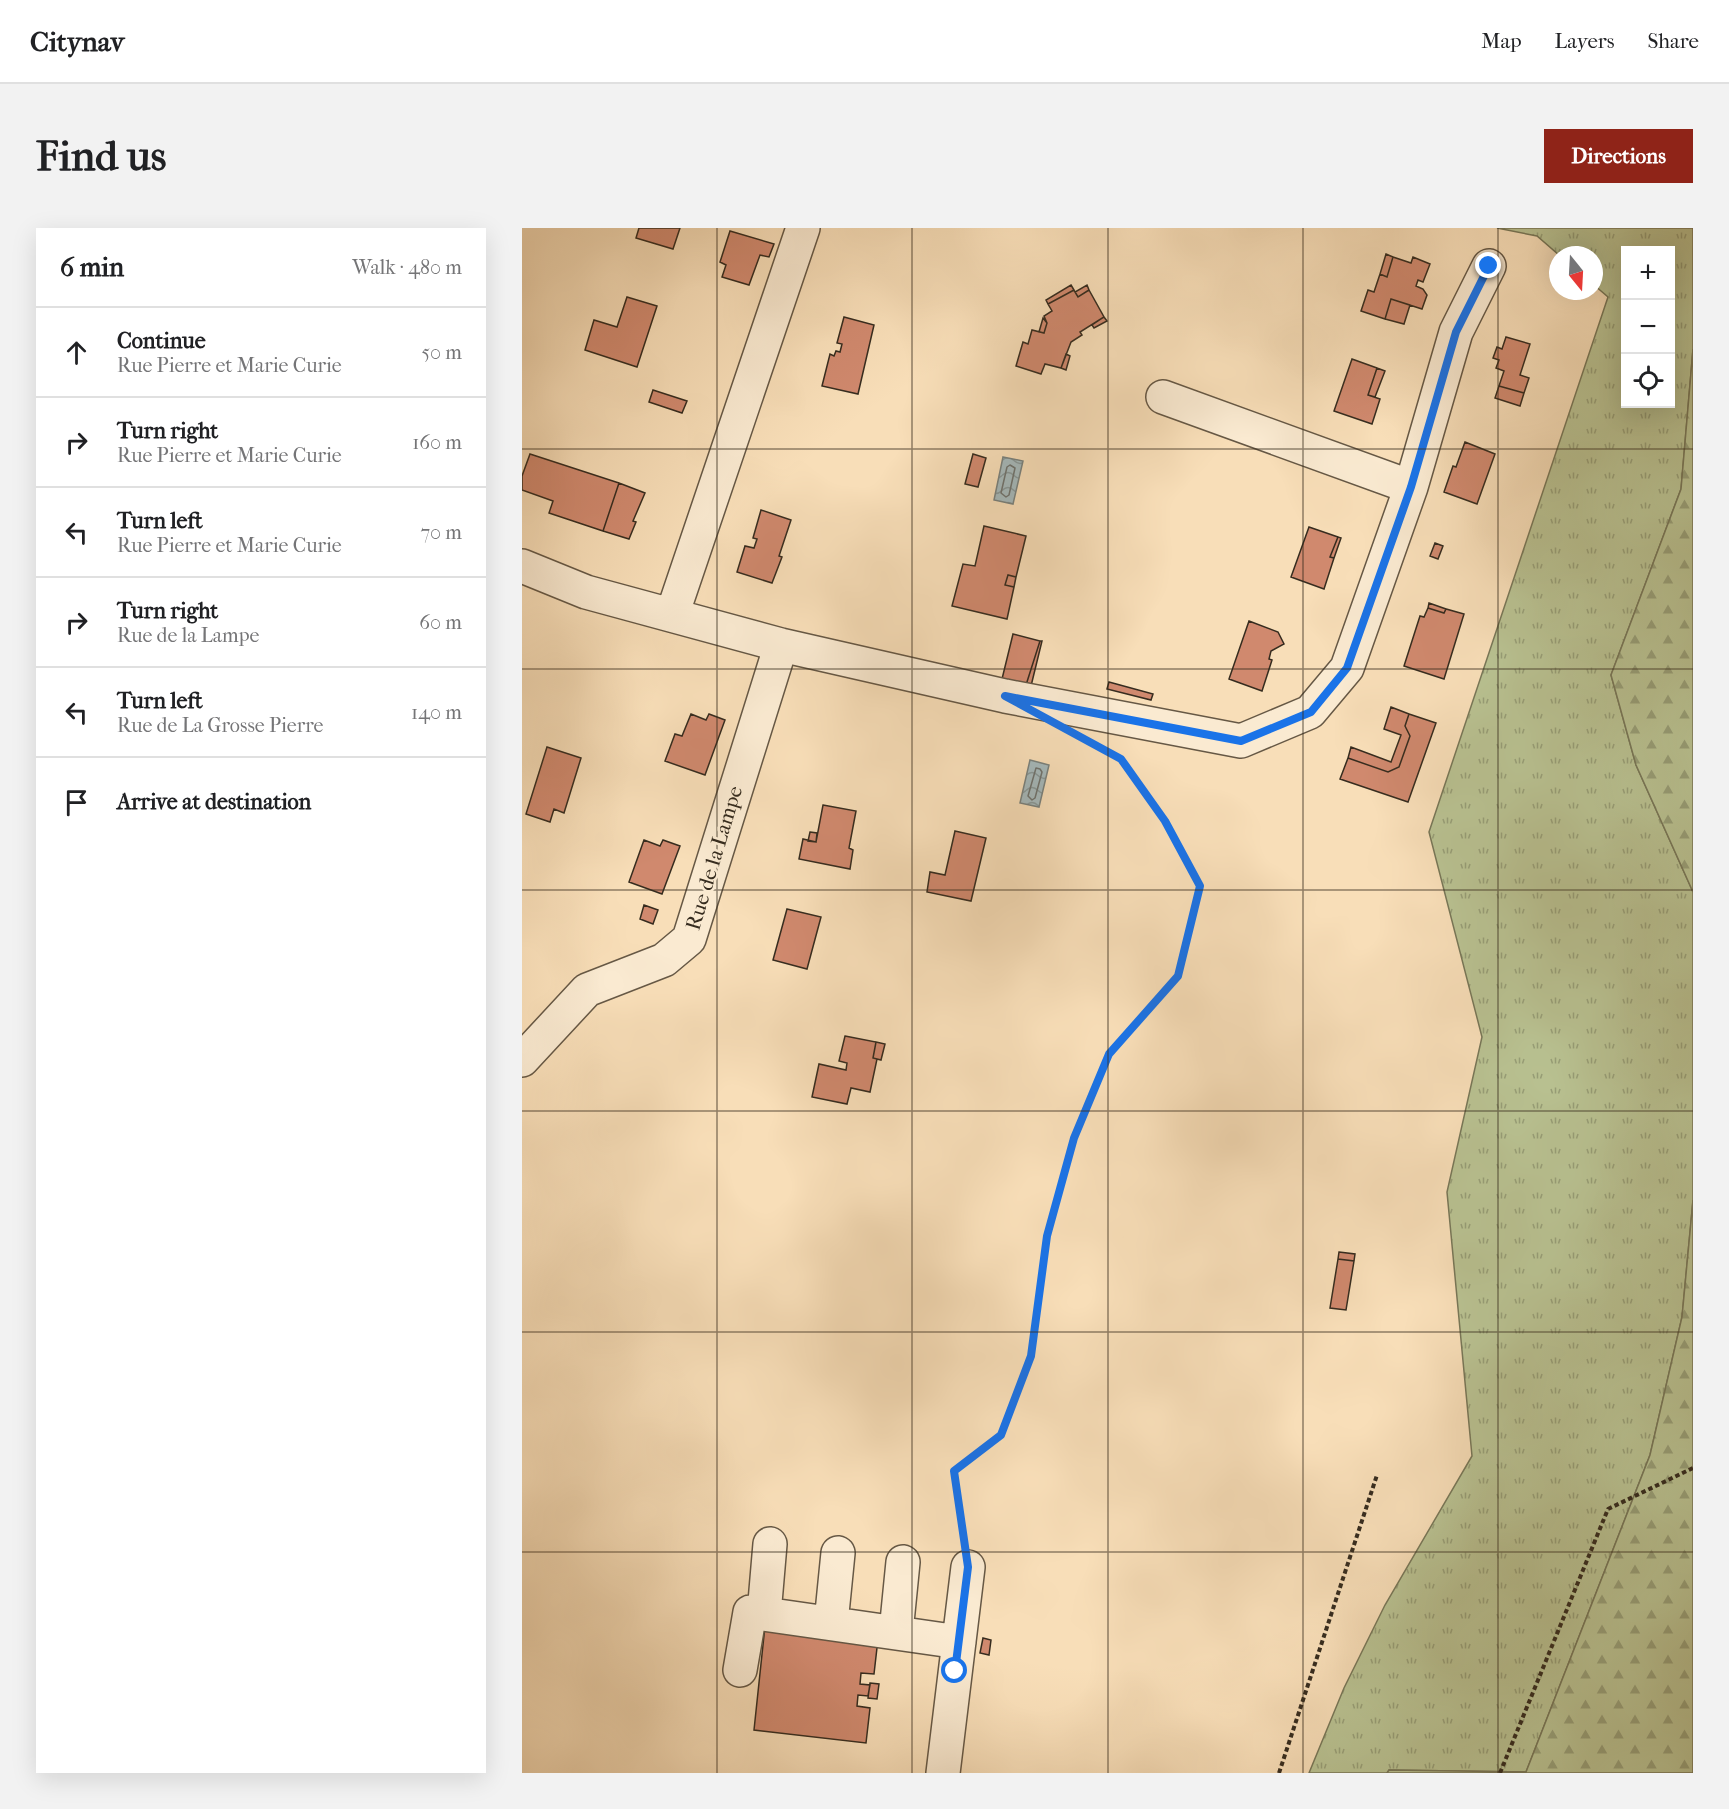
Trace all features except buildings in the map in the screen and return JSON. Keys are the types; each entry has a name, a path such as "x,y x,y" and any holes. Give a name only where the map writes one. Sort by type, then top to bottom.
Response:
{"street":[{"path":"672,615 803,228"},
{"path":"522,566 586,592 781,645 1005,696 1241,741 1311,712 1347,668 1411,487 1456,332 1489,266"},
{"path":"1163,397 1411,487"},
{"name":"Rue de la Lampe","path":"522,1060 587,990 664,960 689,939 781,645"},
{"path":"764,1614 770,1544"},
{"path":"831,1623 838,1553"},
{"path":"896,1632 903,1562"},
{"path":"943,1773 968,1567"},
{"path":"740,1670 750,1612 959,1642"}],"path":[{"path":"968,1567 954,1471 1001,1435 1031,1356 1047,1236 1074,1138 1109,1054 1178,976 1200,886 1165,821 1121,759 1092,743"},
{"path":"1500,1773 1608,1509 1693,1468"},
{"path":"1279,1773 1377,1475"}],"green space":[{"path":"1497,228 1693,228 1693,349 1681,489 1611,675 1636,765 1693,892 1693,1200 1682,1317 1650,1455 1526,1772 1389,1770 1387,1773 1309,1773 1344,1688 1385,1605 1472,1456 1447,1192 1482,1037 1429,832 1608,297 1603,293 1603,246 1549,246 1537,236"},
{"path":"1693,349 1693,892 1636,765 1611,675 1681,489"},
{"path":"1693,1200 1693,1773 1387,1773 1389,1770 1526,1772 1650,1455 1682,1317"}],"water":[{"path":"1003,457 1023,461 1013,504 994,500"},
{"path":"1030,760 1049,765 1039,807 1020,803"}],"route":[{"path":"955,1671 968,1567 954,1471 1001,1435 1031,1356 1047,1236 1074,1138 1109,1054 1178,976 1200,886 1165,821 1121,759 1005,696 1241,741 1311,712 1347,668 1411,487 1456,332 1489,266"}]}
